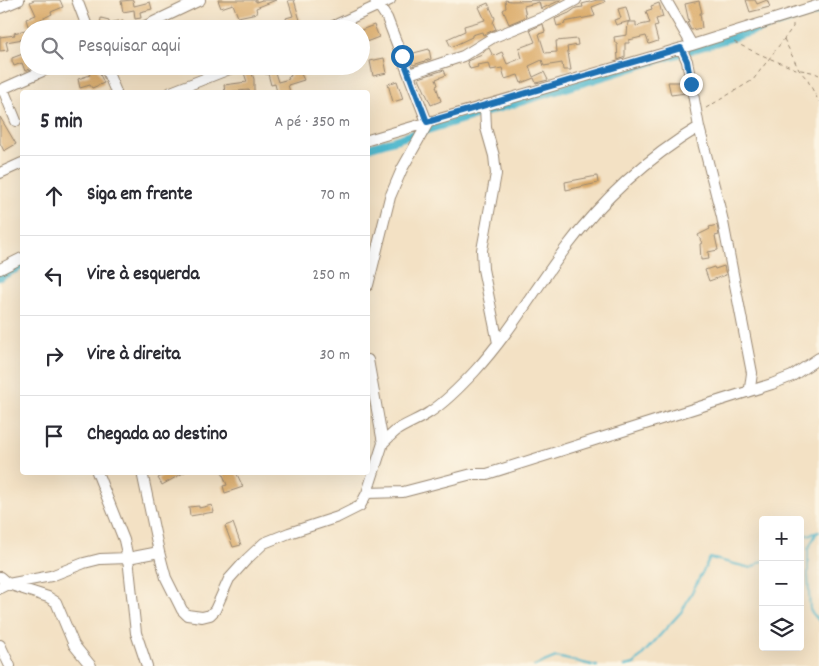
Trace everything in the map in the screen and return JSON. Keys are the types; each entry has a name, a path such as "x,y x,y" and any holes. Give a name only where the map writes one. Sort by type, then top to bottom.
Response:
{"street":[{"path":"0,8 19,0"},
{"path":"76,0 84,20"},
{"path":"158,20 200,0"},
{"path":"345,20 377,3 390,0"},
{"path":"409,74 463,56 494,37 546,16 576,0"},
{"path":"666,0 692,45"},
{"path":"377,3 386,18 428,122"},
{"path":"370,139 692,45 819,5"},
{"path":"681,48 687,61 699,127 722,217 752,373 752,382 747,392"},
{"path":"16,121 1,89 33,75"},
{"path":"109,75 115,90"},
{"path":"176,90 213,75"},
{"path":"485,106 486,128 494,156 496,174 482,250 483,268 498,343"},
{"path":"370,277 390,197 402,169 428,122"},
{"path":"143,475 158,552 166,578 182,610 187,614 202,617 210,615 229,579 247,558 264,543 338,517 360,506 383,443 397,430 430,412 475,371 498,343 580,229 628,180 653,158 699,127"},
{"path":"0,173 20,164"},
{"path":"0,269 20,259"},
{"path":"366,493 403,492 472,474 487,474 747,392 792,376 819,358"},
{"path":"370,371 383,443"},
{"path":"98,475 124,540 128,558 136,632 147,666"},
{"path":"3,583 51,576 100,558 128,558 158,552"},
{"path":"3,583 48,596 56,602 74,644 91,666"},
{"path":"0,645 10,666"}],"path":[{"path":"696,113 753,80 793,27 793,14"},
{"path":"721,36 768,58 799,70 814,72 819,75"},
{"path":"784,38 799,70 808,79 819,102"}],"building":[{"path":"34,0 60,0 63,7 51,12 52,14 40,20 26,20 36,15 30,2"},
{"path":"133,0 134,6 150,2 152,9 140,12 141,18 135,19 134,10 123,12 121,1"},
{"path":"218,0 256,0 256,2 276,0 256,8 257,13 238,17 233,4 221,8"},
{"path":"288,0 294,0 300,20 287,20 286,18 293,16"},
{"path":"505,0 561,0 541,9 539,2 524,6 526,17 509,24 503,10 506,8"},
{"path":"604,0 605,2 592,7 595,16 564,22 565,24 557,26 555,19 576,8 583,7 582,4"},
{"path":"746,0 755,0 757,4 767,0 770,7 750,12"},
{"path":"699,1 702,13 700,13 702,28 691,30 687,22 689,22 685,4"},
{"path":"488,3 495,18 493,23 496,29 483,35 482,32 472,35 472,37 451,47 447,39 465,31 464,26 485,20 479,7"},
{"path":"659,3 663,17 656,19 658,25 654,26 658,41 649,44 646,36 629,40 629,43 625,43 625,57 618,60 617,43 615,43 614,37 627,35 628,22 636,22 636,26 650,23 646,11 652,9 651,6"},
{"path":"626,7 630,21 616,25 614,20 621,18 618,9"},
{"path":"543,24 545,32 539,34 545,53 557,52 556,41 577,39 578,45 567,47 571,70 563,70 562,63 544,66 542,60 529,66 533,77 544,72 548,80 536,83 534,78 521,83 518,75 505,79 502,68 491,70 489,63 477,65 478,67 470,69 467,61 482,55 481,53 489,48 493,56 502,52 507,64 522,58 519,48 535,42 530,30"},
{"path":"374,25 379,37 370,40 370,27"},
{"path":"20,31 20,40 6,42 8,50 0,51 0,37 15,35 14,33"},
{"path":"429,49 431,59 413,65 410,54"},
{"path":"20,55 20,64 14,66 12,58"},
{"path":"384,58 387,73 373,76 370,61"},
{"path":"444,70 446,75 436,79 438,85 436,86 441,101 431,105 419,78"},
{"path":"90,75 100,75 104,83 92,88 90,85 80,88 78,79"},
{"path":"245,75 252,75 254,90 225,90 224,85 247,82"},
{"path":"268,75 276,75 278,82 289,79 288,77 291,75 302,75 304,80 288,85 289,90 276,90 275,84 271,85"},
{"path":"397,81 403,99 393,102 388,84"},
{"path":"668,82 681,82 686,93 671,95"},
{"path":"0,117 16,144 4,151 0,143"},
{"path":"597,176 598,183 566,190 565,182"},
{"path":"717,225 719,235 715,236 718,250 708,252 709,259 701,260 700,244 702,243 698,235 710,229 709,227"},
{"path":"724,266 726,275 709,281 705,270"},
{"path":"164,475 180,475 162,485 158,478"},
{"path":"223,475 237,475 243,487 225,493 223,486 227,485"},
{"path":"212,505 214,512 190,516 189,507 199,506 199,508"},
{"path":"233,523 241,545 233,547 225,526"}],"waterway":[{"path":"370,147 819,11"},
{"path":"0,277 20,267"},
{"path":"817,532 808,549 808,575 810,610 819,621"},
{"path":"804,536 819,532"},
{"path":"624,666 634,664 682,611 710,558 751,568 759,563"},
{"path":"534,666 556,657 597,666"}],"route":[{"path":"402,56 427,122 681,48 687,61 691,84"}]}
